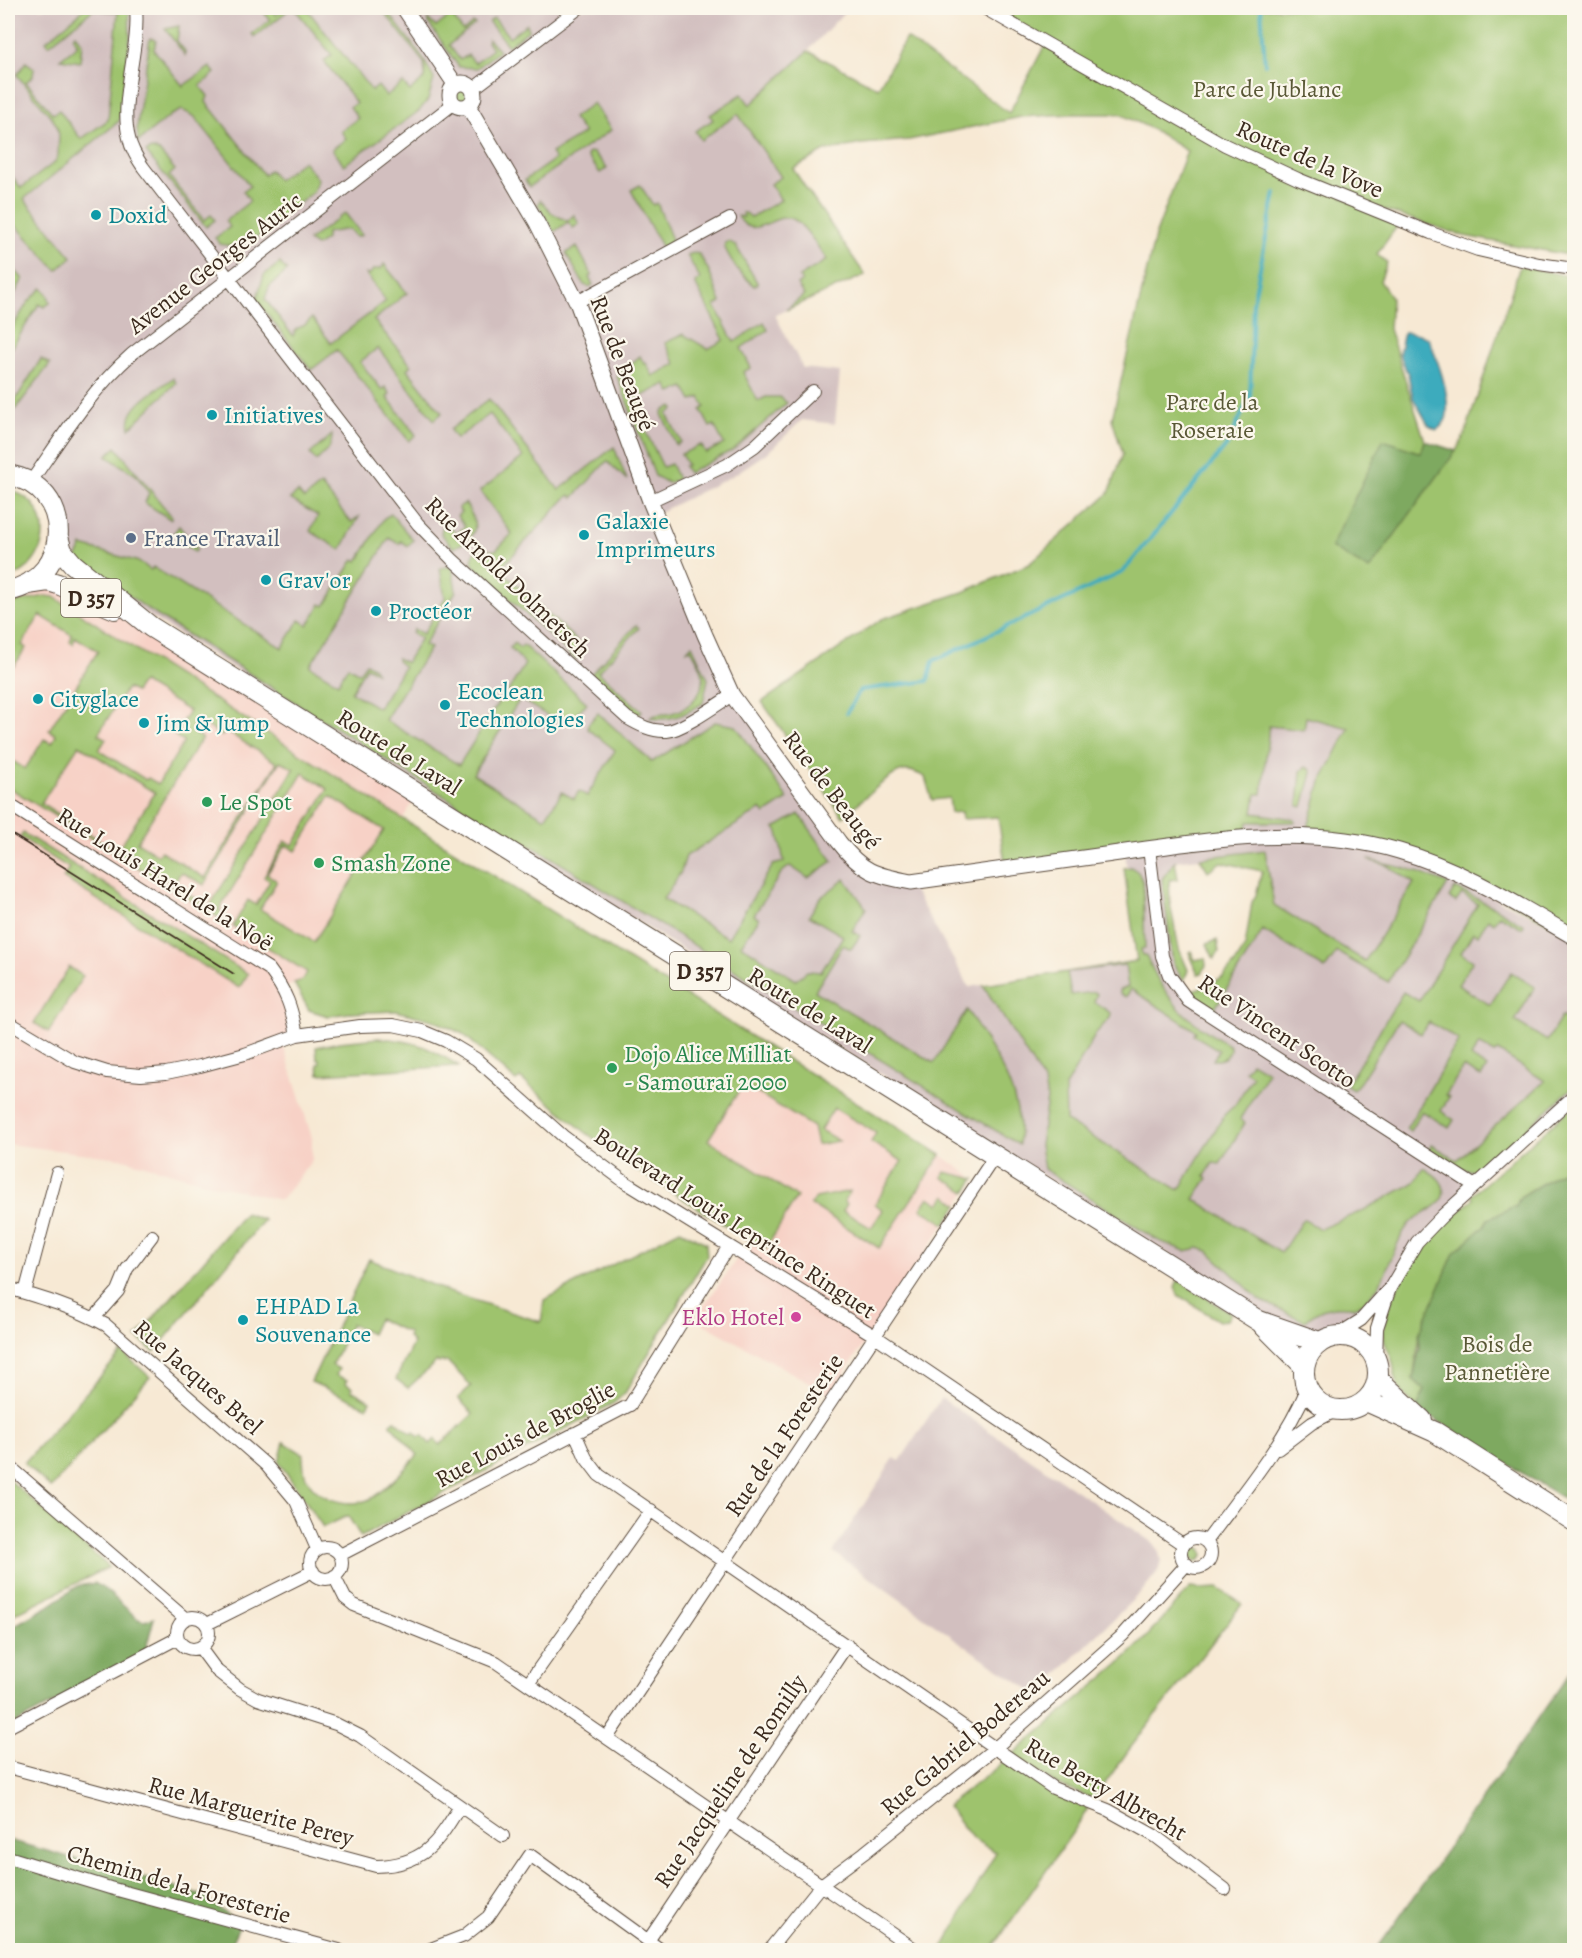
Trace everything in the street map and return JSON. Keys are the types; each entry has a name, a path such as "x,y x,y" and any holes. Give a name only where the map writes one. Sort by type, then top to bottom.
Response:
{"main road":[{"path":"8,475 30,483 42,493 51,505 57,521 58,537 54,554 38,578 8,591"},
{"name":"Route de Laval","path":"58,537 62,551 73,564 152,627 1259,1321 1304,1366"},
{"name":"Route de Laval","path":"28,584 48,581 65,586 152,627"},
{"name":"Route de Laval","path":"1259,1321 1328,1338"},
{"path":"1350,1336 1371,1349 1377,1370 1376,1387 1366,1401 1357,1407 1337,1410 1320,1404 1307,1389 1304,1380 1304,1366 1308,1353 1328,1338 1350,1336"},
{"path":"1377,1370 1435,1432"},
{"path":"1366,1401 1435,1432 1575,1521"}],"street":[{"name":"Rue Arnold Dolmetsch","path":"136,8 136,33 126,117 128,137 133,150 143,167 418,524 452,559 627,718 641,726 668,731 680,727 732,694"},
{"path":"404,8 456,84"},
{"path":"473,89 579,8"},
{"name":"Route de la Vove","path":"984,8 1225,145 1298,179 1478,250 1539,264 1575,269"},
{"path":"463,82 473,89 474,96 461,105 450,93 456,84 463,82"},
{"name":"Avenue Georges Auric","path":"30,483 75,417 113,371 132,354 461,105"},
{"name":"Rue de Beaugé","path":"461,105 537,223 577,302 650,501 732,694 853,860 880,876 911,882 1149,848 1263,836 1296,835 1368,844 1399,851 1451,870 1575,937"},
{"path":"577,302 730,219"},
{"path":"650,501 727,465 755,446 813,391"},
{"name":"Rue Louis Harel de la Noë","path":"8,804 269,969 284,988 292,1008 297,1035"},
{"name":"Rue Vincent Scotto","path":"1149,848 1162,956 1169,975 1188,1001 1196,1009 1476,1186"},
{"name":"Boulevard Louis Leprince Ringuet","path":"8,1022 75,1062 107,1072 141,1076 200,1066 245,1054 297,1035 360,1026 393,1025 422,1031 446,1041 476,1059 563,1136 625,1182 874,1336 1184,1545"},
{"path":"1328,1338 1362,1320 1390,1288 1417,1242 1442,1216 1575,1096"},
{"name":"Rue de la Foresterie","path":"607,1738 995,1156"},
{"path":"25,1293 57,1173"},
{"path":"94,1318 118,1291 127,1269 152,1236"},
{"name":"Rue Louis de Broglie","path":"340,1556 630,1405 729,1246"},
{"name":"Rue Jacques Brel","path":"8,1288 57,1303 106,1325 266,1465 297,1501 317,1549"},
{"path":"1377,1370 1377,1328 1390,1288"},
{"path":"1206,1542 1270,1455 1298,1411 1307,1389"},
{"path":"1270,1455 1312,1423 1337,1410"},
{"name":"Rue Berty Albrecht","path":"575,1433 586,1458 599,1475 994,1749 1053,1788 1108,1810 1155,1836 1225,1889"},
{"path":"8,1465 186,1619"},
{"path":"528,1684 651,1510"},
{"path":"1194,1538 1206,1542 1211,1554 1208,1562 1196,1568 1186,1564 1182,1557 1184,1545 1194,1538"},
{"path":"327,1546 337,1551 340,1556 340,1569 330,1578 320,1578 310,1567 311,1557 317,1549 327,1546"},
{"name":"Rue Gabriel Bodereau","path":"769,1950 821,1885 994,1749 1123,1635 1186,1564"},
{"path":"207,1624 313,1572"},
{"path":"334,1576 345,1598 354,1605 496,1662 916,1950"},
{"path":"199,1618 207,1624 209,1638 200,1648 184,1647 178,1638 179,1625 186,1619 199,1618"},
{"path":"8,1727 178,1638"},
{"name":"Rue Jacqueline de Romilly","path":"648,1941 847,1645"},
{"path":"200,1648 217,1671 240,1689 258,1699 336,1724 360,1736 503,1836"},
{"name":"Rue Marguerite Perey","path":"8,1767 376,1866 395,1866 409,1862 426,1852 445,1832 460,1806"},
{"path":"428,1950 464,1935 488,1917 530,1855 661,1950"},
{"name":"Chemin de la Foresterie","path":"8,1857 110,1888 339,1950"}],"shaded area":[{"path":"8,8 848,8 808,51 750,105 865,275 775,315 803,368 840,372 835,424 802,420 768,452 732,476 656,514 718,665 849,856 913,889 969,987 1137,961 1125,852 1261,704 1350,728 1321,782 1309,824 1308,836 1399,851 1574,937 1574,1096 1442,1216 1390,1288 1337,1335 1319,1342 1300,1336 84,575 54,511 8,475","holes":["1265,850 1274,910 1214,1010 1198,1001 1173,963 1162,879 1175,861"]},
{"path":"48,581 151,627 418,794 303,980 284,988 297,1035 282,1041 312,1138 312,1160 281,1200 211,1184 120,1158 8,1144 8,591"},
{"path":"623,955 941,1155 975,1179 830,1394 695,1319 750,1240 635,1169 585,1132 520,1078"},
{"path":"941,1398 1153,1543 1159,1553 1161,1560 1158,1571 1143,1590 1037,1694 833,1552 894,1458 900,1461"}],"green space":[{"path":"86,8 129,8 130,37 119,121 24,199 72,257 57,270 8,217 8,171 21,188 55,162 58,156 57,126 17,75 26,62 34,68 33,76 26,82 53,114 59,110 81,139 108,120 118,12 94,9 49,45 46,41"},
{"path":"260,8 271,8 276,15 286,8 291,8 255,37 252,34 270,20"},
{"path":"294,8 306,8 372,91 378,86 386,96 403,83 410,91 425,78 424,63 381,8 385,8 423,58 434,79 428,100 419,111 344,165 332,149 346,139 341,131 358,118 350,107 356,103 324,61 332,55"},
{"path":"984,8 1548,8 1574,11 1574,256 1464,236 1341,196 1398,225 1377,254 1387,263 1380,281 1391,297 1389,329 1425,441 1422,453 1331,547 1456,451 1465,434 1520,266 1574,277 1574,937 1443,866 1308,836 1309,824 1321,782 1349,728 1306,717 1304,730 1269,726 1262,794 1256,794 1253,813 1294,819 1296,822 1248,822 1245,838 1006,869 998,817 962,819 961,812 951,813 949,798 932,800 925,777 915,772 903,771 889,778 843,817 762,702 882,619 963,592 1029,564 1109,493 1123,454 1112,419 1155,236 1187,151 1152,129 1120,114 1072,114 1021,117 909,140 862,144 825,151 793,169 865,275 786,310 804,295 797,285 802,281 799,277 827,260 807,232 793,219 779,219 757,227 750,227 744,224 738,216 744,217 742,213 746,213 751,217 781,200 770,184 781,177 738,114 701,140 695,131 713,120 710,115 742,94 750,105 808,51 878,88 906,38 1009,113 1046,43"},
{"path":"451,15 463,31 473,23 475,24 449,45 460,60 468,55 475,63 493,49 487,42 488,39 499,51 477,68 459,67 427,21 428,19 436,27"},
{"path":"494,18 509,37 527,24 529,30 508,46 489,22"},
{"path":"179,26 177,41 185,51 185,55 165,29"},
{"path":"75,34 82,43 80,62 60,59 78,45 73,37"},
{"path":"150,38 156,40 154,50 183,86 210,67 215,73 200,86 208,96 206,102 264,175 270,170 278,180 303,161 318,179 313,192 251,242 230,246 220,244 215,238 230,227 225,221 250,201 243,191 250,186 194,116 182,110 171,115 138,142 137,127"},
{"path":"459,88 465,88 469,95 465,102 459,102 455,98 455,92"},
{"path":"593,103 611,130 529,187 525,180 555,159 551,153 584,133 573,118"},
{"path":"151,149 159,151 175,170 169,176 204,220 211,215 215,220 206,227 146,152"},
{"path":"589,152 594,153 607,168 600,173 587,156"},
{"path":"640,185 653,205 657,203 673,242 662,248 631,190"},
{"path":"540,200 552,213 567,221 574,215 579,224 573,228 568,222 554,232 538,204"},
{"path":"345,213 362,235 356,237 349,229 326,233 326,239 316,246 308,241"},
{"path":"729,241 736,246 758,284 754,286 736,268 724,247"},
{"path":"577,247 592,275 589,277 593,285 589,287 584,285 566,253"},
{"path":"699,254 708,269 721,302 715,306 734,342 764,322 768,330 741,348 751,368 743,372 758,401 766,397 780,397 787,403 733,450 688,473 684,466 687,465 681,454 701,445 706,453 724,444 714,425 710,427 701,410 705,407 700,397 692,401 684,387 671,393 666,384 638,398 641,405 635,409 663,467 671,464 678,479 668,483 655,476 617,376 640,356 653,376 676,364 665,343 683,334 708,349 724,340 695,283 700,279 687,255"},
{"path":"8,262 23,279 8,305"},
{"path":"280,263 287,271 269,287 265,299 293,336 296,329 305,325 312,318 331,343 386,301 366,274 382,268 384,264 407,293 374,320 411,365 407,369 442,413 434,420 378,348 360,362 382,390 385,387 390,394 387,397 416,435 409,441 337,350 311,370 256,300 264,275"},
{"path":"42,288 48,295 50,303 44,307 39,304 8,354 8,326 12,328 28,302"},
{"path":"41,359 50,364 8,419 8,412"},
{"path":"173,378 176,383 130,428 132,413 137,406"},
{"path":"489,399 559,490 614,447 627,480 607,461 573,498 570,495 565,499 500,569 581,645 576,660 474,566 472,560 475,551 496,550 512,534 480,491 523,457 490,414 456,439 450,430"},
{"path":"672,406 674,409 667,414 681,442 676,445 662,414"},
{"path":"332,435 329,447 316,461 310,454"},
{"path":"1383,440 1421,453 1425,441 1456,451 1369,570 1331,547"},
{"path":"116,447 172,517 170,519 145,503 149,493 136,475 106,456"},
{"path":"321,485 351,522 359,517 341,550 310,531 318,516 290,499 298,492 304,499"},
{"path":"8,489 21,494 32,503 39,513 43,536 36,558 19,574 8,578"},
{"path":"465,503 473,517 474,529 468,539 454,548 441,534 442,528 447,523 456,534 465,526 457,516 461,512 458,508"},
{"path":"391,514 413,540 408,546 401,541 399,544 389,538 310,666 338,683 348,666 359,673 366,663 376,672 366,667 351,692 378,708 404,667 397,661 397,658 406,663 421,638 412,633 414,629 423,634 445,598 440,568 452,566 456,591 424,645 430,648 385,720 459,765 525,664 510,648 514,643 520,648 523,645 587,703 569,721 564,718 556,721 520,699 473,774 545,818 562,792 574,799 579,791 587,796 613,754 615,750 588,729 588,724 598,713 652,762 715,722 736,726 788,799 765,814 761,809 686,856 681,872 663,899 728,938 773,865 784,862 778,832 775,828 799,814 833,861 808,878 790,866 781,873 754,915 759,919 741,945 796,980 807,971 821,972 843,936 809,916 820,898 845,879 866,908 852,931 860,936 851,949 843,945 815,991 934,1063 967,1010 1012,1090 1017,1108 1019,1145 539,850 500,831 161,618 76,559 82,546 139,562 151,570 153,567 282,648 300,620 308,625 321,604 325,606 354,559 358,561 384,518"},
{"path":"179,526 197,549 195,552 173,534"},
{"path":"45,596 54,597 403,819 941,1155 879,1248 810,1204 816,1198 850,1191 844,1202 847,1204 843,1211 871,1228 883,1210 875,1204 902,1161 871,1142 876,1133 834,1108 820,1130 839,1141 817,1145 813,1127 743,1084 708,1140 797,1197 765,1250 635,1169 585,1132 520,1078 516,1081 463,1034 433,1020 396,1011 328,1016 309,1010 294,983 303,980 307,972 233,926 248,900 256,905 270,881 264,877 285,841 293,845 328,789 303,773 219,910 225,914 221,919 171,888 172,884 158,875 155,878 8,787 8,758 25,769 44,739 52,743 56,735 49,730 98,651 75,637 73,644 70,642 72,635 40,615 22,645 26,648 14,666 10,664 8,667 8,656 12,649 8,646 8,604","holes":["142,682 189,711 174,735 184,742 158,784 148,778 146,780 99,750 106,739 98,734 127,688 135,692","201,722 222,736 226,731 277,763 205,878 161,851 158,855 137,842 202,738 194,733","79,745 155,793 117,851 41,803","280,761 294,769 209,907 173,885 181,872 204,885","330,796 384,830 314,942 260,909 277,881 267,874 286,845 296,851"]},
{"path":"636,625 639,628 598,672 642,711 639,715 628,708 591,674"},
{"path":"692,645 708,679 703,703 678,716 665,719 650,718 679,711 696,698 703,678 701,668 691,649 686,651"},
{"path":"1306,767 1312,773 1303,807 1298,806 1301,771"},
{"path":"23,833 248,974 239,988 63,878 69,868 20,837"},
{"path":"1265,850 1274,905 1365,961 1414,883 1386,865 1368,860 1412,870 1448,884 1388,982 1337,952 1325,969 1263,930 1214,1010 1198,1001 1190,991 1223,977 1245,947 1252,902 1262,871 1221,862 1208,871 1200,858"},
{"path":"1175,861 1178,879 1169,880 1170,904 1179,949 1188,970 1184,981 1173,963 1162,879"},
{"path":"1131,867 1138,872 1143,882 1145,948 1141,949 1142,955 1146,955 1162,986 1179,1009 1201,1028 1230,1046 1230,1050 1220,1060 1213,1060 1219,1050 1194,1035 1196,1031 1131,989 1126,997 1120,994 1119,990 1128,987 1125,965 1067,972 1071,995 1095,992 1097,994 1094,1002 1111,1013 1110,1018 1097,1032 1065,1087 1066,1121 1179,1190 1225,1114 1235,1105 1253,1076 1245,1071 1251,1062 1268,1072 1240,1119 1245,1123 1220,1164 1213,1163 1205,1176 1208,1178 1194,1199 1281,1253 1303,1219 1320,1229 1362,1211 1410,1185 1415,1182 1424,1168 1428,1170 1439,1179 1443,1187 1441,1201 1408,1225 1382,1280 1367,1299 1357,1306 1328,1308 1319,1311 1306,1321 1300,1319 1260,1300 1208,1251 1199,1248 1185,1251 1157,1240 1044,1169 1040,1145 1047,1099 1044,1082 983,985 1137,961 1124,868"},
{"path":"1455,888 1524,925 1522,928 1499,915 1494,923 1488,919 1478,935 1473,933 1461,953 1473,961 1458,985 1490,1005 1511,972 1535,987 1515,1021 1547,1041 1562,1016 1574,1024 1574,1086 1483,1168 1476,1170 1455,1166 1429,1149 1432,1145 1457,1160 1545,1081 1498,1051 1495,1053 1479,1044 1471,1057 1487,1068 1481,1077 1463,1067 1446,1095 1449,1097 1441,1111 1454,1120 1449,1128 1422,1111 1410,1131 1406,1129 1459,1040 1429,1022 1421,1034 1399,1020 1360,1082 1353,1090 1346,1086 1403,992 1419,1001 1478,904 1462,894 1456,902 1449,898"},
{"path":"1217,940 1219,952 1214,959 1207,944"},
{"path":"1191,951 1195,960 1205,958 1206,965 1202,973 1198,974 1189,952"},
{"path":"69,967 83,976 49,1032 34,1023"},
{"path":"379,1038 421,1046 459,1066 319,1074 318,1064 320,1063 317,1059 316,1047"},
{"path":"1574,1105 1574,1164 1520,1197 1516,1207 1488,1219 1423,1326 1413,1379 1425,1390 1417,1408 1396,1382 1393,1362 1385,1344 1384,1324 1396,1291 1427,1241 1447,1217 1450,1219 1473,1199 1472,1195"},
{"name":"Bois de Pannetière","path":"1574,1164 1574,1505 1417,1408 1425,1390 1413,1379 1420,1347 1419,1334 1454,1253 1485,1225 1488,1219 1516,1207 1520,1197"},
{"path":"945,1172 975,1179 966,1192 942,1177"},
{"path":"946,1195 958,1205 945,1224 921,1209 929,1197 940,1204"},
{"path":"245,1213 264,1220 154,1352 137,1337"},
{"path":"680,1230 706,1243 707,1256 625,1393 614,1403 361,1537 348,1516 323,1527 279,1462 284,1442 303,1454 306,1477 317,1491 334,1500 361,1502 381,1491 418,1455 390,1424 395,1420 412,1434 414,1432 419,1437 422,1435 430,1444 435,1439 440,1445 473,1414 458,1398 471,1386 447,1361 439,1363 437,1361 408,1388 396,1379 413,1343 408,1337 409,1333 378,1319 371,1334 351,1324 332,1365 339,1369 336,1375 347,1380 345,1383 352,1387 351,1390 370,1401 367,1407 311,1382 369,1259 449,1292 541,1322 544,1300"},
{"path":"1178,1280 1231,1313 1227,1320 1219,1321 1178,1295 1175,1287"},
{"path":"122,1352 150,1377 51,1488 24,1463"},
{"path":"8,1479 109,1567 8,1617"},
{"path":"1193,1547 1199,1547 1203,1554 1199,1561 1193,1561 1189,1557 1189,1551"},
{"path":"95,1583 138,1619 144,1621 154,1618 144,1656 8,1727 8,1629 78,1586"},
{"path":"1190,1588 1218,1588 1242,1604 1128,1751 1094,1799 1060,1786 1011,1756 1118,1665 1143,1641"},
{"path":"1574,1667 1574,1950 1376,1950 1394,1925"},
{"path":"1004,1762 1057,1794 1088,1808 991,1950 942,1950 996,1852 973,1839 947,1806"},
{"path":"8,1840 200,1894 240,1924 228,1950 8,1950"}],"water":[{"path":"1404,332 1419,334 1429,339 1439,366 1445,386 1447,405 1446,419 1437,430 1429,426 1413,398 1408,374 1399,354"}],"waterway":[{"path":"1261,8 1265,64"},
{"path":"847,713 860,690 928,681 933,661 1123,572 1227,445 1250,397 1253,303 1275,193"}],"tram line":[{"path":"8,832 234,974"}],"place":[{"name":"Doxid","path":"96,215"},
{"name":"Initiatives","path":"212,415"},
{"name":"Galaxie Imprimeurs","path":"584,535"},
{"name":"France Travail","path":"131,538"},
{"name":"Grav'or","path":"266,580"},
{"name":"Proctéor","path":"376,611"},
{"name":"Cityglace","path":"38,699"},
{"name":"Ecoclean Technologies","path":"445,705"},
{"name":"Jim & Jump","path":"144,723"},
{"name":"Le Spot","path":"207,802"},
{"name":"Smash Zone","path":"319,863"},
{"name":"Dojo Alice Milliat - Samouraï 2000","path":"612,1068"},
{"name":"Eklo Hotel","path":"796,1317"},
{"name":"EHPAD La Souvenance","path":"243,1320"}],"park label":[{"name":"Parc de Jublanc","path":"1267,89"},
{"name":"Parc de la Roseraie","path":"1212,416"}]}
